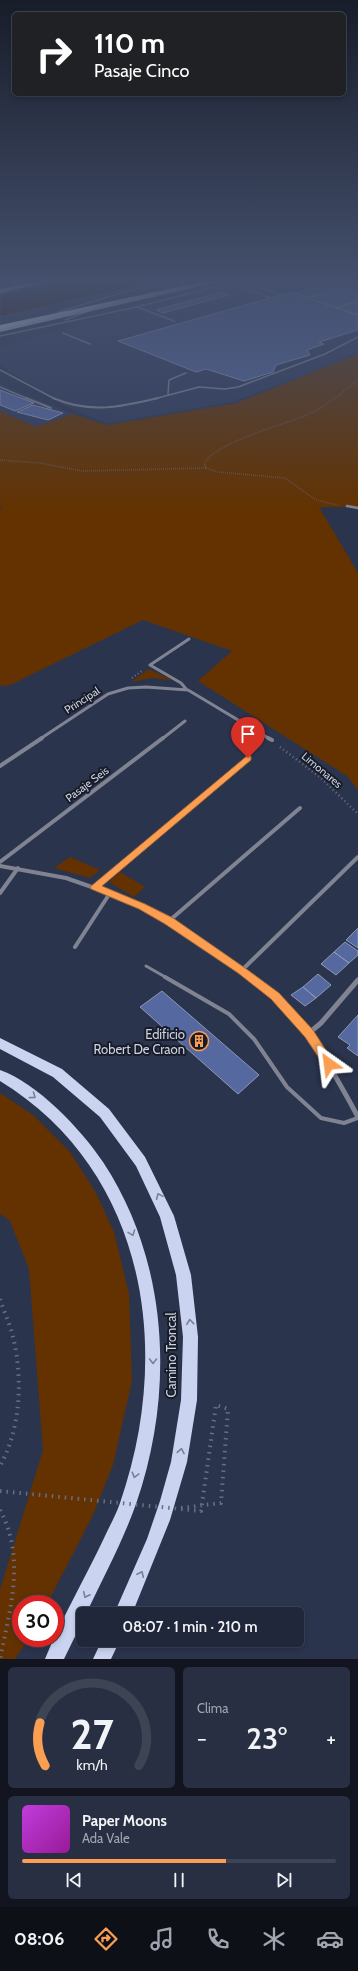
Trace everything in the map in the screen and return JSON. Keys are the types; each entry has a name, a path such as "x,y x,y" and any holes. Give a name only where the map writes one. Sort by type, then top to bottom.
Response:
{"main road":[{"name":"Camino Troncal","path":"0,1043 35,1059 59,1074 101,1110 120,1132 153,1182 167,1214 178,1249 186,1286 191,1326 191,1369 188,1414 180,1461 167,1510 148,1559 126,1607"},
{"name":"Camino Troncal","path":"0,1075 31,1095 62,1120 97,1162 112,1187 133,1236 144,1274 150,1309 153,1345 153,1384 148,1424 128,1504 87,1594 54,1659"},
{"path":"102,1659 108,1647"}],"street":[{"path":"347,506 358,508"},
{"name":"Principal","path":"189,639 150,665 181,683 188,690 272,740"},
{"name":"Principal","path":"0,766 108,694 128,688 146,687 188,690"},
{"name":"Pasaje Seis","path":"0,862 185,721"},
{"path":"95,887 118,870 248,758"},
{"path":"169,921 300,808"},
{"path":"242,970 358,857"},
{"path":"0,866 63,876 142,906 169,921 242,970 275,996 309,1033 322,1051 358,1118"},
{"path":"0,893 18,868"},
{"path":"75,947 110,893"},
{"path":"309,1033 321,1023 358,980"}],"lane":[{"path":"0,370 58,400 85,408 100,409 122,407 199,387 225,389 238,387 319,356"},
{"path":"168,394 169,380 186,373"},
{"path":"0,387 52,408"},
{"path":"146,966 229,1014 254,1038 288,1087 321,1118 344,1123 358,1118"}],"path":[{"path":"206,468 204,463 210,456 256,433 311,413 342,393 358,380"},
{"path":"0,460 40,462 82,471 206,468 218,472 285,478 316,500 347,506"},
{"name":"Limonares","path":"272,740 321,778 358,814"},
{"path":"0,1299 15,1348 18,1416 8,1454 0,1466"},
{"path":"0,1491 201,1511 216,1405 228,1409 221,1504 167,1510"},
{"path":"0,1510 7,1519 13,1541 15,1575 0,1659"}],"shaded area":[{"path":"0,356 348,356 308,374 231,402 107,424 63,405 0,365"},
{"path":"352,356 358,356 358,507 319,507 358,573 358,790 347,776 198,681 232,651 143,620 10,685 0,686 0,509 2,507 0,506 0,411 36,427 73,414 107,425 237,403"},
{"path":"0,384 73,414 36,427 0,411"},
{"path":"147,670 173,680 152,678 131,682"},
{"path":"70,857 100,870 90,878 54,868"},
{"path":"120,872 145,887 134,897 109,882"},
{"path":"0,1093 33,1115 70,1152 96,1193 114,1232 129,1294 132,1381 113,1465 93,1515 52,1595 12,1595 12,1647 23,1647 15,1659 0,1659 0,1590 43,1450 29,1269 10,1221 0,1214"}],"building":[{"path":"157,356 305,356 276,365 273,372 244,381 206,369 196,372"},
{"path":"0,390 34,403 15,411 0,405"},
{"path":"33,405 63,413 48,420 17,412"},
{"path":"358,928 358,948 346,940"},
{"path":"345,942 358,951 358,955 349,963 334,952"},
{"path":"334,952 349,963 336,975 321,964"},
{"path":"318,974 331,985 316,998 303,987"},
{"path":"303,987 316,998 305,1006 291,995"},
{"name":"Edificio Robert De Craon","path":"162,991 259,1075 238,1094 140,1007"},
{"path":"358,1015 358,1056 347,1048 350,1045 338,1037"}],"place":[{"name":"Edificio Robert De Craon","path":"199,1041"}],"route":[{"path":"248,758 118,870 95,887 142,906 169,921 193,939 242,970 275,996 309,1033 329,1064"}]}
